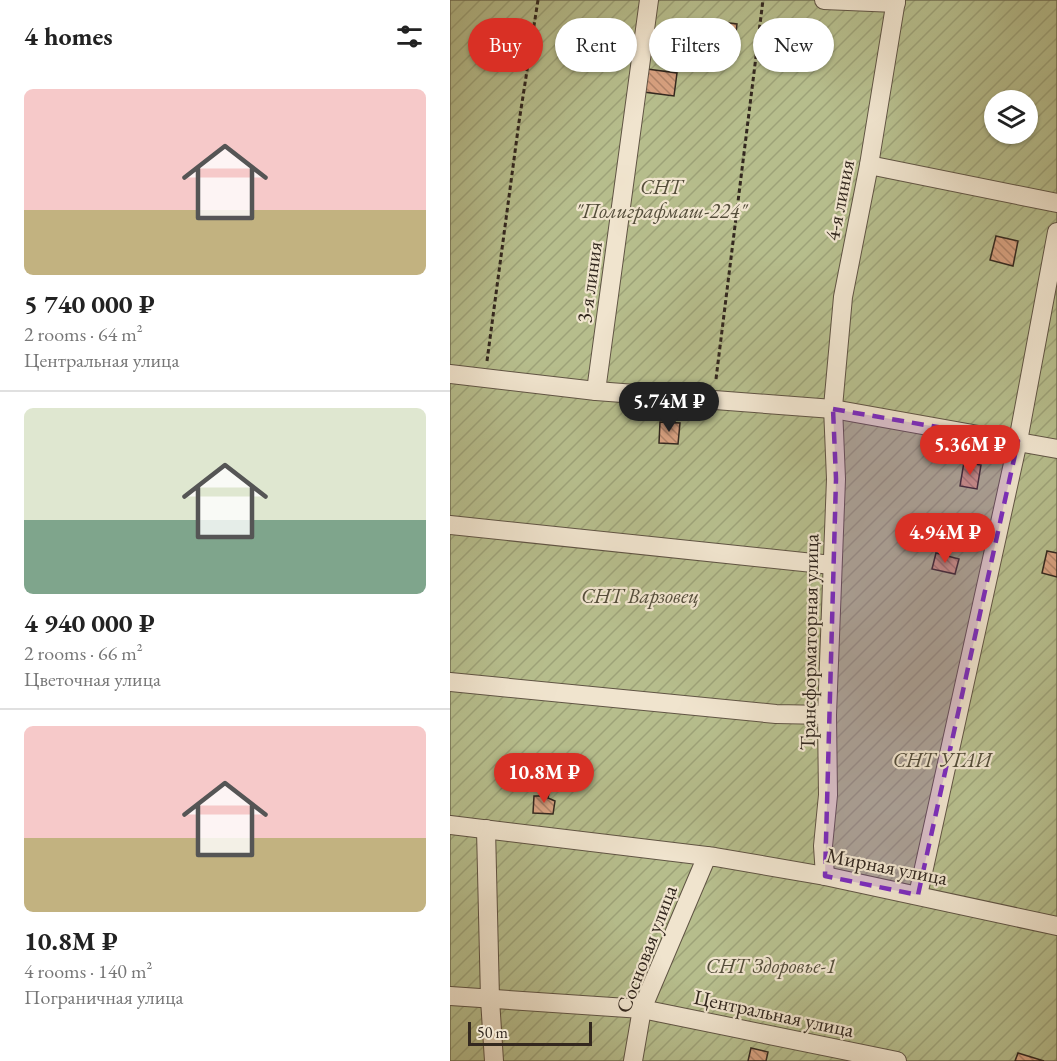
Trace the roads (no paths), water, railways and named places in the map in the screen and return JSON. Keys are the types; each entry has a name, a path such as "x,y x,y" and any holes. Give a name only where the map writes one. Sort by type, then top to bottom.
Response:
{"street":[{"name":"3-я линия","path":"596,391 649,0"},
{"path":"824,0 896,2"},
{"name":"4-я линия","path":"833,409 843,297 869,165 896,2"},
{"path":"869,165 1056,198"},
{"path":"918,895 1018,441 1057,232"},
{"path":"450,375 596,391 833,409 1057,449"},
{"name":"Трансформаторная улица","path":"825,876 823,846 828,795 827,715 837,479 833,409"},
{"path":"450,525 832,565"},
{"path":"450,682 776,714 827,715"},
{"name":"Мирная улица","path":"450,825 707,856 825,876 1057,926"},
{"path":"486,829 490,999 494,1061"},
{"name":"Сосновая улица","path":"633,1061 642,1009 707,856"},
{"name":"Центральная улица","path":"450,996 642,1009 864,1058 897,1061"}],"park label":[{"name":"СНТ \"Полиграфмаш-224\"","path":"661,198"},
{"name":"СНТ Варзовец","path":"640,595"},
{"name":"СНТ УГАИ","path":"942,759"},
{"name":"СНТ Здоровье-1","path":"771,965"}]}
